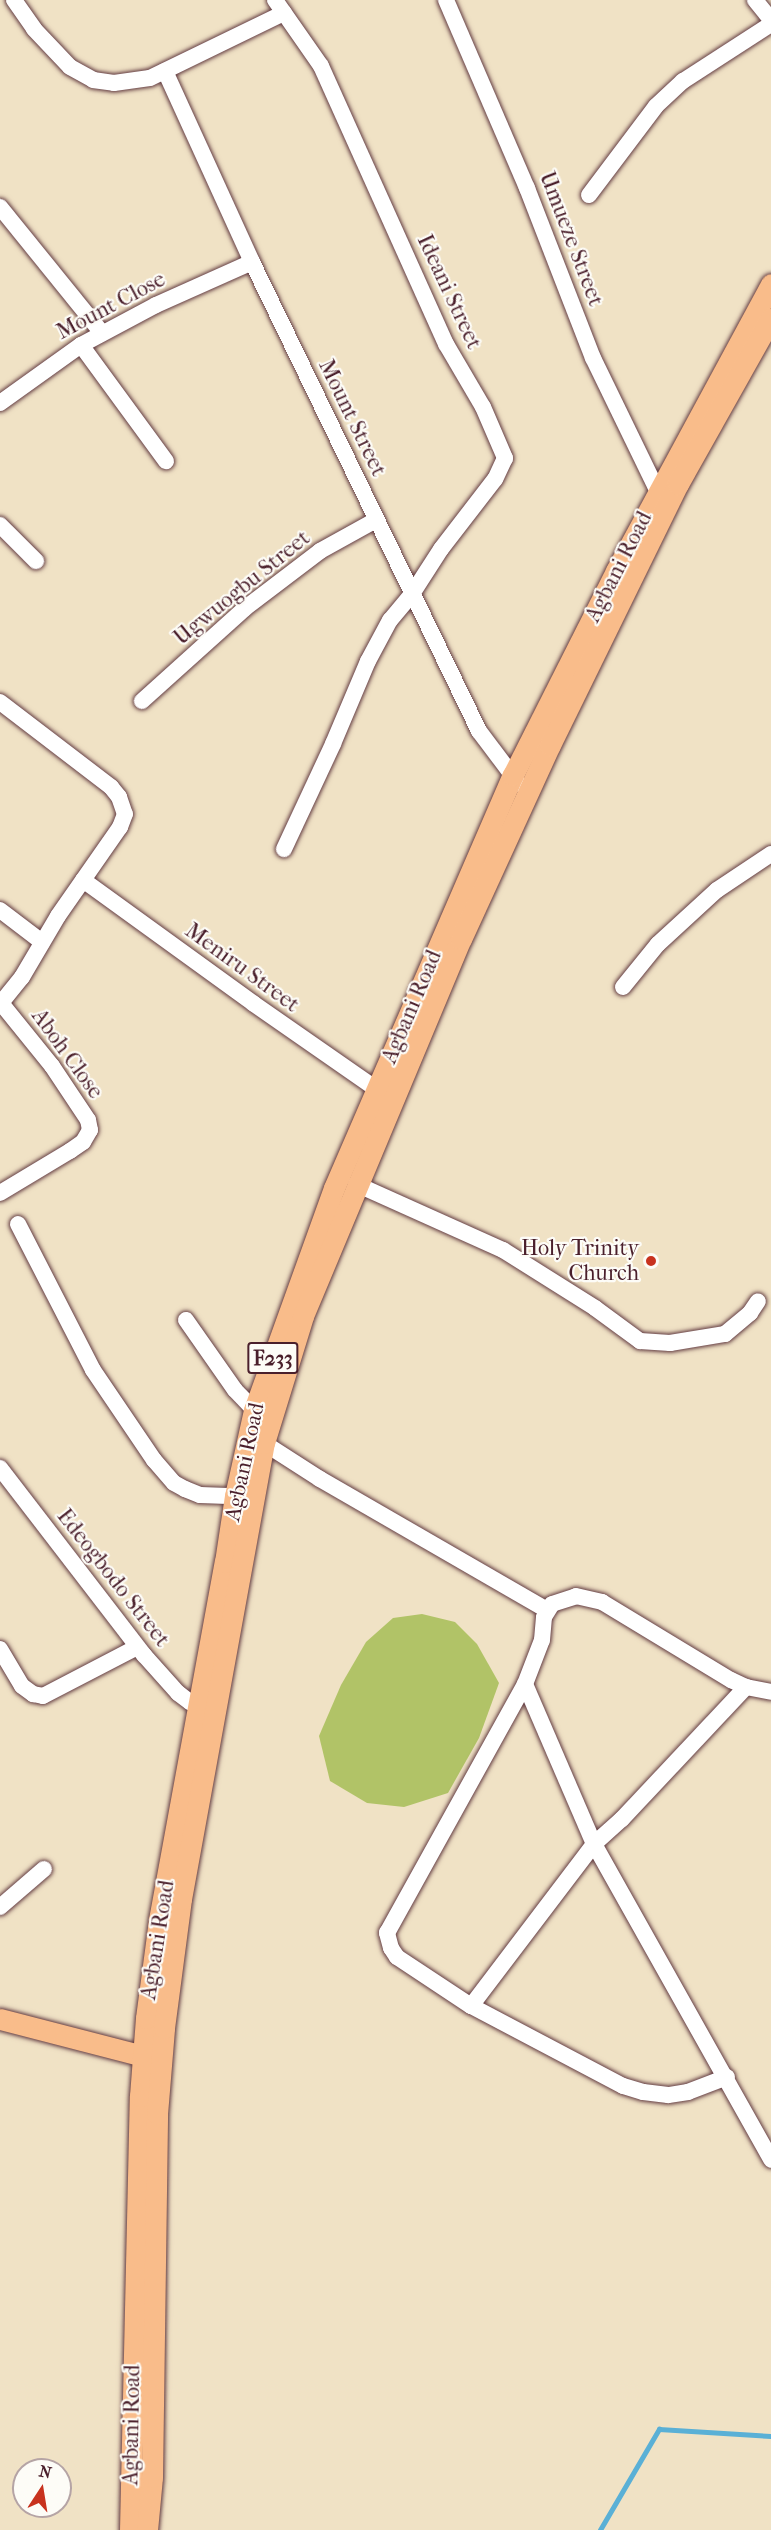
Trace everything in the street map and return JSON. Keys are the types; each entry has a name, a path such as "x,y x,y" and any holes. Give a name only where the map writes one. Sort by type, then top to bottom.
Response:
{"main road":[{"name":"Agbani Road","path":"147,2530 152,2477 155,2204 152,2060 264,1443 303,1316 356,1184 384,1095 513,775 658,492 771,284"},
{"name":"Agbani Road","path":"130,2530 159,1920 235,1496 254,1410 334,1188 384,1095 678,484 771,318"},
{"path":"0,2019 152,2060"}],"street":[{"path":"14,0 69,67 86,77 125,83 150,78 165,71 280,7"},
{"name":"Umueze Street","path":"446,0 527,188 594,358 658,492"},
{"path":"755,0 771,20"},
{"name":"Ideani Street","path":"280,7 321,66 446,344 483,407 505,454 505,461 495,479 441,549 412,594"},
{"path":"589,195 656,106 683,81 771,24"},
{"name":"Mount Street","path":"165,71 252,262 479,730 527,795"},
{"path":"0,207 102,333"},
{"name":"Mount Close","path":"0,403 81,345 102,333 196,286 252,262"},
{"path":"81,345 166,461"},
{"name":"Ugwuogbu Street","path":"142,701 244,609 320,551 376,520"},
{"path":"0,525 36,561"},
{"path":"284,849 333,744 368,661 390,620 412,594"},
{"path":"0,702 111,787 124,807 123,822 42,942 22,978 0,1004"},
{"path":"623,987 658,944 717,890 771,854"},
{"name":"Meniru Street","path":"83,880 384,1095"},
{"path":"0,910 42,942"},
{"name":"Aboh Close","path":"0,1004 52,1066 88,1120 90,1130 82,1142 70,1151 0,1193"},
{"path":"356,1184 503,1250 595,1308 640,1341 670,1343 725,1334 750,1313 758,1301"},
{"path":"18,1224 93,1370 154,1460 174,1483 185,1489 200,1495 235,1496"},
{"path":"186,1320 235,1390 254,1410"},
{"path":"264,1443 320,1479 547,1610"},
{"name":"Edeogbodo Street","path":"0,1468 137,1647 178,1693 190,1702 199,1702"},
{"path":"727,2077 688,2092 668,2095 643,2092 623,2086 471,2006 397,1956 391,1948 387,1934 525,1684 542,1640 542,1626 547,1610 552,1604 567,1597 576,1596 602,1602 746,1688 771,1692"},
{"path":"0,1649 22,1686 33,1694 43,1696 137,1647"},
{"path":"525,1684 594,1844 727,2077 771,2160"},
{"path":"471,2006 594,1844 622,1819 746,1688"},
{"path":"0,1907 44,1869"}],"green space":[{"path":"422,1614 455,1622 477,1644 499,1683 479,1738 448,1793 404,1807 367,1803 330,1781 319,1736 341,1685 366,1642 393,1618"}],"waterway":[{"path":"600,2530 659,2429 771,2436"}],"place":[{"name":"Holy Trinity Church","path":"651,1261"}]}
